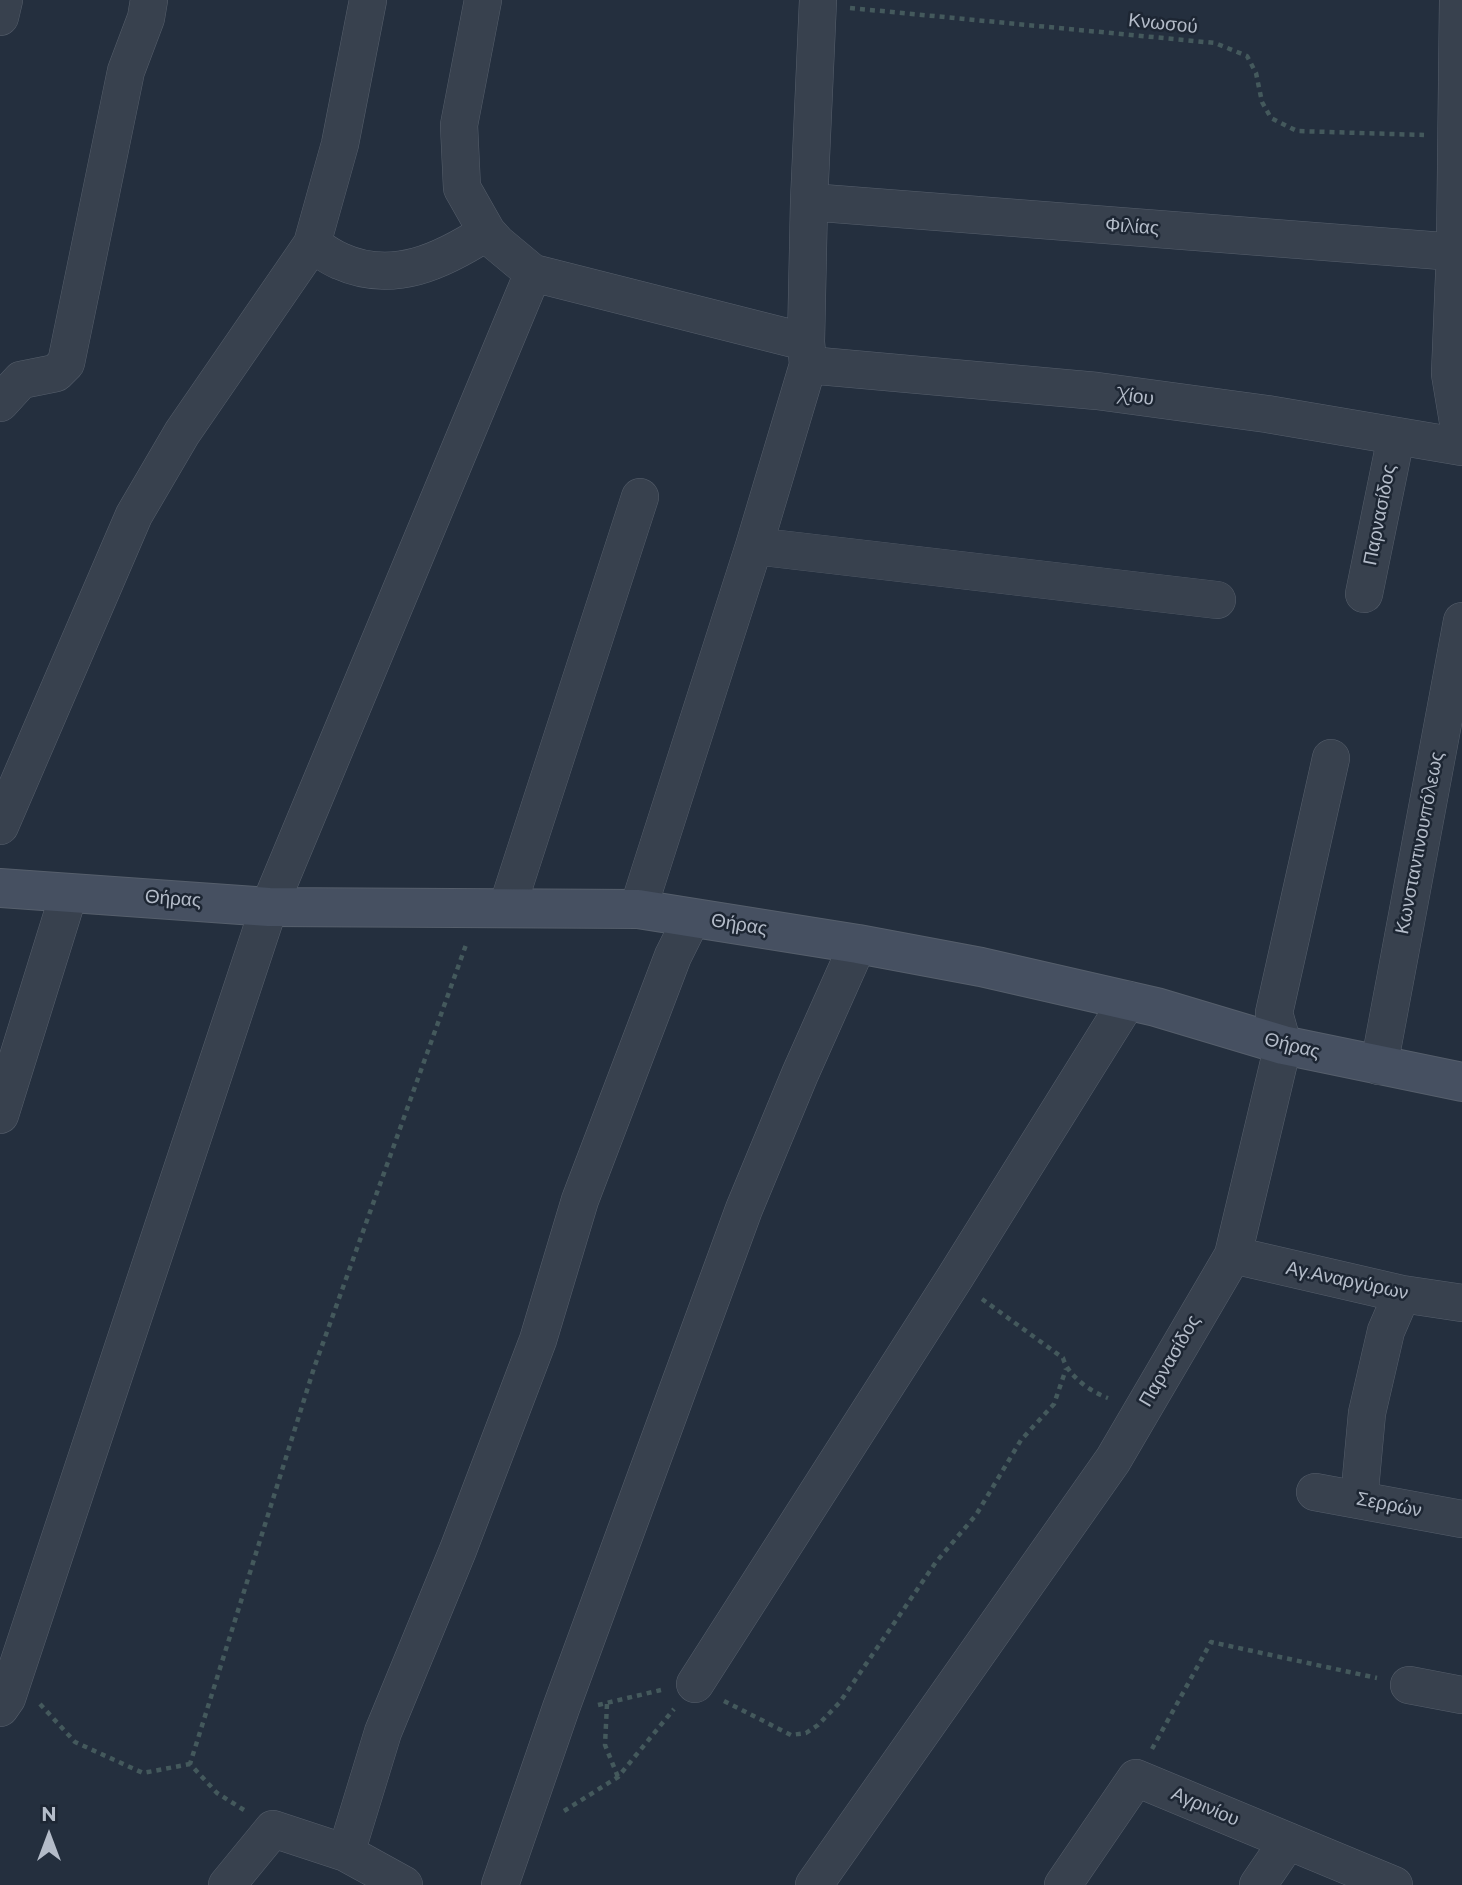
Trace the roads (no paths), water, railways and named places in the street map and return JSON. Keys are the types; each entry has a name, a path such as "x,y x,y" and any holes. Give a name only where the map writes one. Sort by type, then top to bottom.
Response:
{"street":[{"path":"0,17 4,0"},
{"path":"0,403 21,380 57,373 66,363 126,71 146,18 149,0"},
{"path":"0,826 134,515 182,433 312,244 340,144 368,0"},
{"path":"3,1703 269,907 533,273 487,232 462,188 459,125 483,0"},
{"path":"1458,0 1455,252 1450,374 1462,447"},
{"path":"638,909 754,546 807,354 818,2"},
{"name":"Φιλίας","path":"810,202 1455,252"},
{"path":"312,244 340,261 369,271 407,271 458,251 487,232"},
{"name":"Χίου","path":"533,273 807,354 1267,414 1462,447"},
{"name":"Παρνασίδος","path":"1364,594 1396,436"},
{"path":"493,908 640,497"},
{"path":"754,546 1217,600"},
{"name":"Κωνσταντινουπόλεως","path":"1379,1066 1462,621"},
{"name":"Παρνασίδος","path":"814,1885 1113,1460 1233,1255 1283,1045 1273,1013 1331,758"},
{"name":"Θήρας","path":"0,888 269,907 638,909 858,944 981,967 1128,1000 1283,1045 1462,1082"},
{"path":"0,1115 69,893"},
{"path":"346,1853 383,1731 458,1550 538,1340 584,1188 673,956 692,918"},
{"path":"500,1885 561,1708 744,1209 858,944"},
{"path":"695,1684 954,1279 1128,1000"},
{"name":"Αγ.Αναργύρων","path":"1233,1255 1402,1294 1462,1303"},
{"path":"1359,1500 1367,1413 1386,1331 1402,1294"},
{"name":"Σερρών","path":"1315,1492 1462,1519"},
{"path":"1409,1685 1462,1695"},
{"name":"Αγρινίου","path":"1063,1885 1136,1778 1394,1885"},
{"path":"227,1885 273,1829 346,1853 404,1885"},
{"path":"1258,1885 1287,1841"}]}
